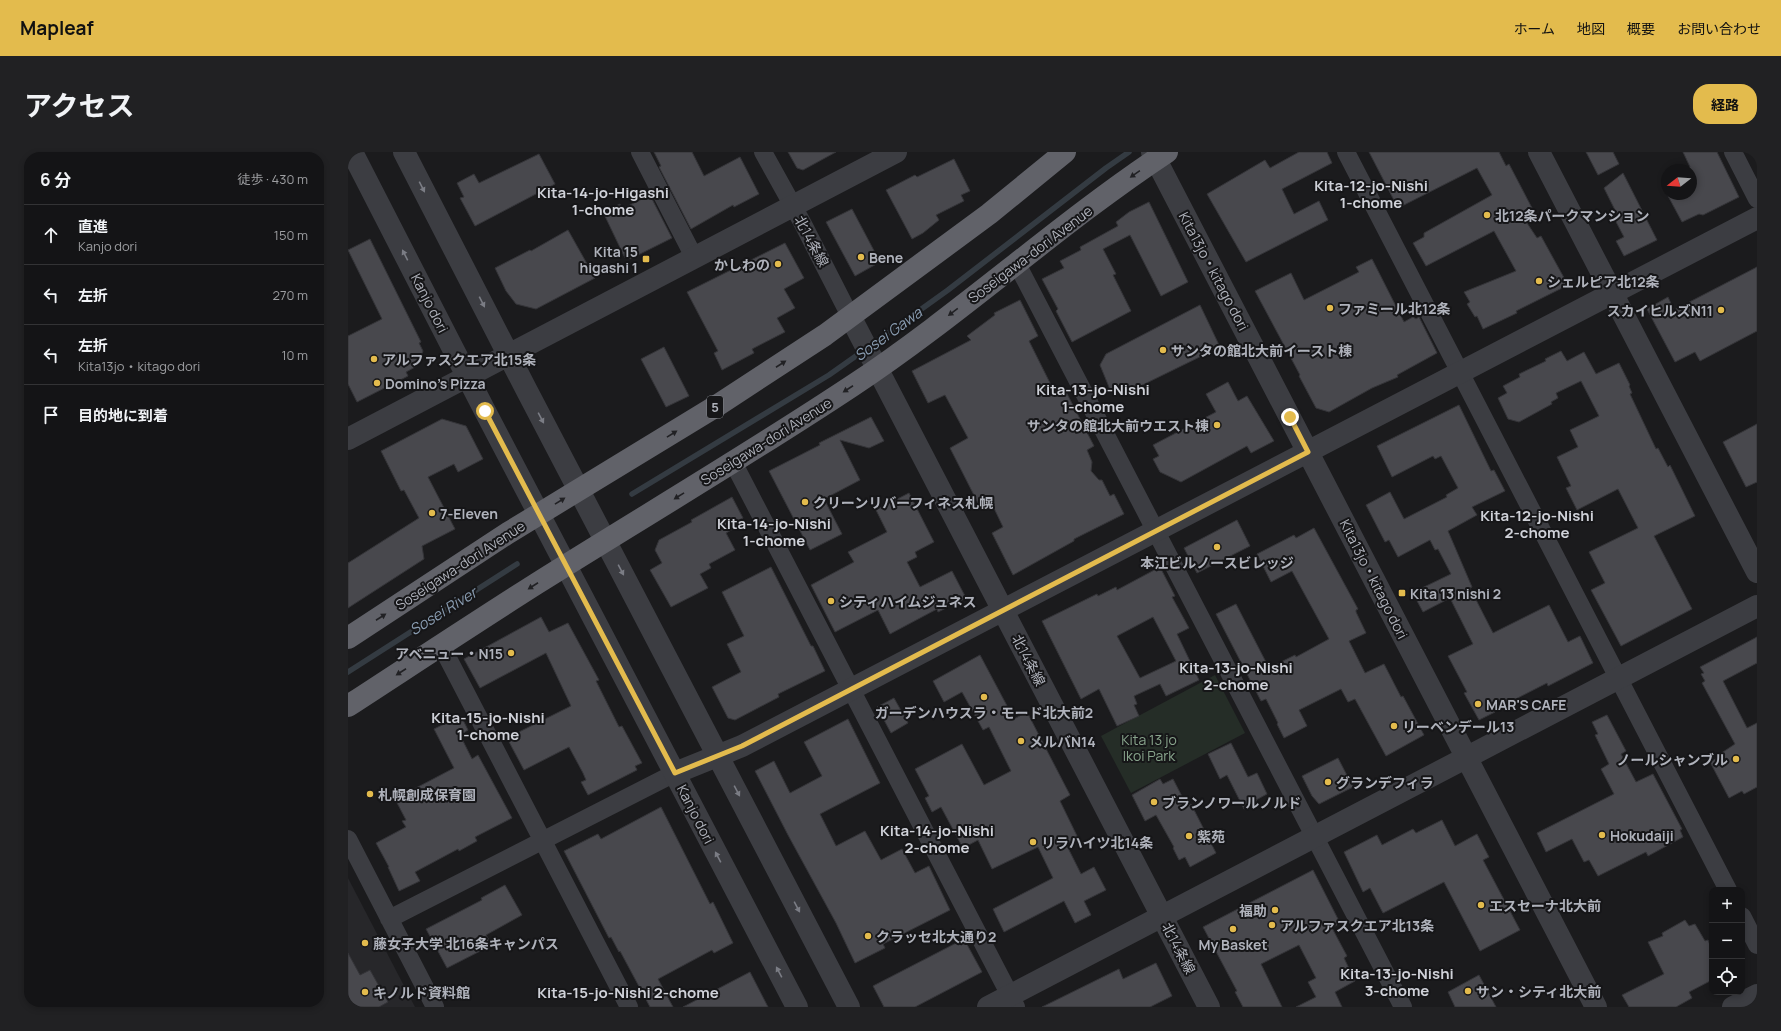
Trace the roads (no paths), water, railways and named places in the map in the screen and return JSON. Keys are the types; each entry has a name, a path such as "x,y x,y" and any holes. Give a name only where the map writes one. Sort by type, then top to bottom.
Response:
{"highway":[{"name":"Soseigawa-dori Avenue","path":"348,638 578,489 610,472 718,405 825,335 854,324 1065,152"},
{"name":"Soseigawa-dori Avenue","path":"348,706 566,565 606,542 733,462 874,362 1017,264 1158,155"}],"street":[{"name":"Kanjo dori","path":"352,152 797,1007"},
{"path":"404,152 578,489 849,1007"},
{"path":"640,152 694,257"},
{"name":"北14条線","path":"763,152 874,362 1209,1007"},
{"path":"1346,152 1726,887"},
{"path":"1539,152 1757,572"},
{"path":"1733,152 1757,199"},
{"path":"348,439 468,377 885,155"},
{"name":"Kita13jo・kitago dori","path":"1158,155 1308,452 1596,1007"},
{"path":"389,919 541,840 675,773 719,757 742,746 1757,218"},
{"path":"1017,264 1403,1007"},
{"path":"733,462 1013,1001"},
{"path":"988,1007 1013,1001 1162,916 1757,606"},
{"path":"441,645 629,1007"},
{"path":"348,839 435,1007"},
{"path":"1745,922 1757,945"},
{"path":"1733,1007 1757,995"}],"waterway":[{"name":"Sosei Gawa","path":"870,346 948,290 1106,168 1129,152"},
{"name":"Sosei Gawa","path":"632,494 829,375 863,351"},
{"name":"Sosei River","path":"348,672 517,564"}],"place":[{"name":"北12条パークマンション","path":"1487,215"},
{"name":"Bene","path":"861,257"},
{"name":"Kita 15 higashi 1","path":"646,259"},
{"name":"かしわの","path":"778,264"},
{"name":"シェルピア北12条","path":"1539,281"},
{"name":"ファミール北12条","path":"1330,308"},
{"name":"スカイヒルズN11","path":"1721,310"},
{"name":"サンタの館北大前イースト棟","path":"1163,350"},
{"name":"アルファスクエア北15条","path":"374,359"},
{"name":"Domino's Pizza","path":"377,383"},
{"name":"サンタの館北大前ウエスト棟","path":"1217,425"},
{"name":"クリーンリバーフィネス札幌","path":"805,502"},
{"name":"7-Eleven","path":"432,513"},
{"name":"本江ビルノースビレッジ","path":"1217,547"},
{"name":"Kita 13 nishi 2","path":"1402,593"},
{"name":"シティハイムジュネス","path":"831,601"},
{"name":"アベニュー・N15","path":"511,653"},
{"name":"ガーデンハウスラ・モード北大前2","path":"984,697"},
{"name":"MAR'S CAFE","path":"1478,704"},
{"name":"リーベンデール13","path":"1394,726"},
{"name":"メルバN14","path":"1021,741"},
{"name":"ノールシャンブル","path":"1736,759"},
{"name":"グランデフィラ","path":"1328,782"},
{"name":"札幌創成保育園","path":"370,794"},
{"name":"ブランノワールノルド","path":"1154,802"},
{"name":"Hokudaiji","path":"1602,835"},
{"name":"紫苑","path":"1189,836"},
{"name":"リラハイツ北14条","path":"1033,842"},
{"name":"エスセーナ北大前","path":"1481,905"},
{"name":"福助","path":"1275,910"},
{"name":"アルファスクエア北13条","path":"1272,925"},
{"name":"My Basket","path":"1233,929"},
{"name":"クラッセ北大通り2","path":"868,936"},
{"name":"藤女子大学 北16条キャンパス","path":"365,943"},
{"name":"サン・シティ北大前","path":"1468,991"},
{"name":"キノルド資料館","path":"365,992"}],"district":[{"name":"Kita-12-jo-Nishi 1-chome","path":"1371,194"},
{"name":"Kita-14-jo-Higashi 1-chome","path":"603,200"},
{"name":"Kita-13-jo-Nishi 1-chome","path":"1093,398"},
{"name":"Kita-12-jo-Nishi 2-chome","path":"1537,524"},
{"name":"Kita-14-jo-Nishi 1-chome","path":"774,532"},
{"name":"Kita-13-jo-Nishi 2-chome","path":"1236,676"},
{"name":"Kita-15-jo-Nishi 1-chome","path":"488,726"},
{"name":"Kita-14-jo-Nishi 2-chome","path":"937,838"},
{"name":"Kita-13-jo-Nishi 3-chome","path":"1397,982"},
{"name":"Kita-15-jo-Nishi 2-chome","path":"628,992"}],"park label":[{"name":"Kita 13 jo Ikoi Park","path":"1149,748"}]}
